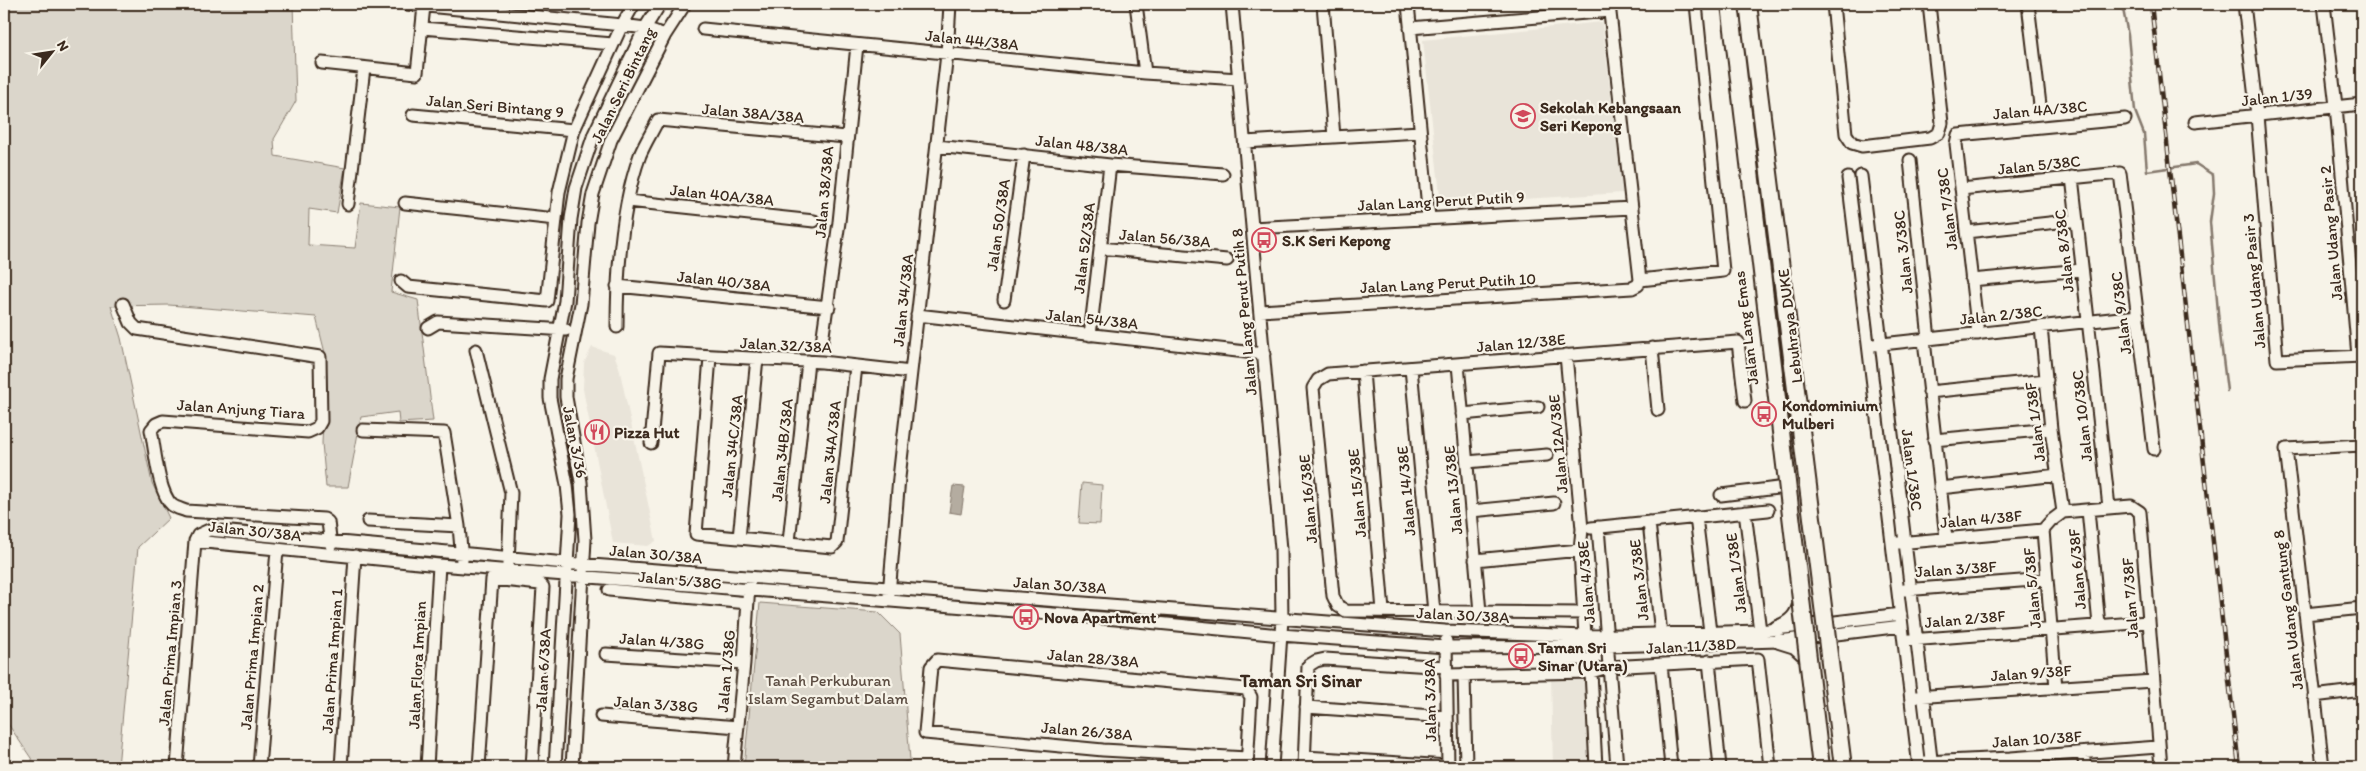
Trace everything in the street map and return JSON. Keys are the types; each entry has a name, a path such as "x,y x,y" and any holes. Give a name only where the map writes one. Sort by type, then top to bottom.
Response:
{"highway":[{"name":"Lebuhraya DUKE","path":"1730,4 1820,767"},
{"name":"Lebuhraya DUKE","path":"1748,4 1843,767"}],"main road":[{"name":"Jalan Lang Emas","path":"1730,4 1764,341 1801,600 1820,767"},
{"path":"1752,4 1790,293 1807,512 1838,767"},
{"path":"1801,600 1796,615 1778,634 1795,646 1807,658"}],"street":[{"path":"407,4 455,6 622,25 645,28 665,36"},
{"path":"401,281 408,287 547,301 559,192 574,130 622,25 634,4"},
{"name":"Jalan Seri Bintang","path":"560,329 565,301 571,219 576,188 594,134 645,28 660,4"},
{"name":"Jalan Seri Bintang","path":"575,332 593,194 611,140 665,36 685,4"},
{"name":"Jalan 34/38A","path":"888,601 917,314 948,54 950,4"},
{"path":"1136,4 1145,73"},
{"name":"Jalan Lang Perut Putih 8","path":"1232,4 1281,549 1282,618 1272,767"},
{"path":"1323,4 1334,137"},
{"path":"1408,4 1429,218"},
{"name":"Jalan Lang Perut Putih 10","path":"1260,311 1632,288 1639,282 1723,271 1696,4"},
{"path":"1833,4 1846,134 1852,143 1862,146 1930,138 1940,133 1942,123 1929,4"},
{"path":"2028,4 2040,105"},
{"path":"2244,4 2257,115"},
{"name":"Jalan Udang Pasir 2","path":"2324,4 2336,106 2360,356"},
{"path":"322,63 417,73 424,6"},
{"path":"1410,28 1610,8 1639,282"},
{"path":"422,28 613,44"},
{"name":"Jalan 44/38A","path":"703,29 1145,73 1239,79"},
{"name":"Jalan 38/38A","path":"822,342 828,308 857,45"},
{"path":"348,204 364,68"},
{"name":"Jalan 1/39","path":"2195,122 2362,104"},
{"name":"Jalan Seri Bintang 9","path":"413,115 574,130"},
{"name":"Jalan Udang Pasir 3","path":"2257,115 2277,360 2360,356"},
{"name":"Jalan 4A/38C","path":"1958,135 2126,119"},
{"name":"Jalan 38A/38A","path":"628,201 640,155 658,120 846,137"},
{"path":"1244,142 1420,132"},
{"name":"Jalan 7/38C","path":"1958,135 1956,144 1978,334"},
{"name":"Jalan 48/38A","path":"937,146 1110,165 1223,174"},
{"name":"Jalan 50/38A","path":"1004,300 1024,155"},
{"name":"Jalan 3/38C","path":"1910,160 1929,392 1946,538"},
{"name":"Jalan 52/38A","path":"1090,335 1110,165"},
{"name":"Jalan 5/38C","path":"1961,189 2120,173"},
{"name":"Jalan 9/38C","path":"2120,173 2154,449"},
{"name":"Jalan 1/38C","path":"1861,176 1931,764"},
{"name":"Jalan 8/38C","path":"2072,177 2088,322"},
{"name":"Jalan 1/38C","path":"1848,178 1919,765"},
{"path":"617,327 617,286 628,201"},
{"name":"Jalan 40A/38A","path":"628,201 814,221"},
{"path":"405,203 556,219"},
{"name":"Jalan Lang Perut Putih 9","path":"1252,228 1632,208"},
{"path":"1966,232 2077,220"},
{"name":"Jalan 56/38A","path":"1100,248 1227,260"},
{"path":"1971,280 2082,270"},
{"name":"Jalan 40/38A","path":"617,286 828,308"},
{"name":"Jalan Anjung Tiara","path":"123,304 131,322 138,329 320,356 321,421 317,428 308,432 163,420 151,430 162,487 166,497 173,506 186,510 324,519 328,522 331,540 330,555"},
{"name":"Jalan 54/38A","path":"917,314 1264,354"},
{"name":"Jalan 2/38C","path":"1868,346 2138,316"},
{"path":"428,328 438,322 560,329 575,332"},
{"name":"Jalan 10/38C","path":"2088,322 2109,507"},
{"name":"Jalan 1/38F","path":"2041,327 2051,429 2063,512"},
{"name":"Jalan 3/36","path":"560,329 550,379 550,398 567,485 570,514 565,575"},
{"name":"Jalan 3/36","path":"575,332 566,380 566,396 581,482 585,540 582,576"},
{"name":"Jalan 12/38E","path":"1314,388 1318,380 1328,374 1738,342 1745,400"},
{"path":"1652,348 1658,410"},
{"path":"476,350 511,493 508,570"},
{"name":"Jalan 32/38A","path":"651,443 660,353 808,361 911,372"},
{"name":"Jalan 12A/38E","path":"1566,355 1582,529 1580,550 1585,636"},
{"path":"710,357 696,534 789,542"},
{"name":"Jalan 34C/38A","path":"739,538 757,358"},
{"name":"Jalan 34B/38A","path":"789,542 808,361"},
{"name":"Jalan 13/38E","path":"1458,364 1480,612"},
{"name":"Jalan 34A/38A","path":"789,542 832,547 837,542 856,366"},
{"name":"Jalan 14/38E","path":"1411,368 1434,612"},
{"name":"Jalan 15/38E","path":"1364,371 1383,611"},
{"path":"1929,392 2047,380"},
{"name":"Jalan 16/38E","path":"1314,388 1333,596 1338,606 1346,611 1383,611"},
{"path":"1462,414 1538,407"},
{"path":"1934,440 2051,429"},
{"path":"362,430 444,433 459,526 462,554 461,566"},
{"name":"Jalan Udang Gantung 8","path":"2323,767 2286,448 2362,445"},
{"path":"1466,462 1547,455"},
{"path":"1940,488 2058,475"},
{"path":"1721,495 1786,487"},
{"path":"1471,511 1554,503"},
{"name":"Jalan 7/38F","path":"2109,507 2131,506 2140,512 2161,767"},
{"path":"2063,512 2109,507"},
{"path":"1582,529 1768,510"},
{"name":"Jalan 6/38F","path":"2088,510 2098,625"},
{"name":"Jalan 1/38E","path":"1746,512 1760,631"},
{"name":"Jalan 5/38F","path":"2056,688 2043,530 2063,512"},
{"path":"1696,517 1710,632"},
{"path":"368,520 459,526"},
{"name":"Jalan 3/38E","path":"1649,522 1661,634"},
{"name":"Jalan 4/38E","path":"1598,527 1617,767"},
{"name":"Jalan 30/38A","path":"1778,634 1760,631 1661,634 1607,641 1585,636 1445,631 750,578 462,554 331,540 209,530 198,535 195,542 461,566 492,574 508,570 1281,635 1446,647 1607,641 1778,634 1820,629"},
{"name":"Jalan 4/38F","path":"1892,544 2043,530"},
{"name":"Jalan Prima Impian 3","path":"178,767 195,542"},
{"name":"Jalan Prima Impian 2","path":"259,767 277,550"},
{"path":"1475,560 1580,550"},
{"name":"Jalan Prima Impian 1","path":"341,767 355,556"},
{"name":"Jalan Flora Impian","path":"427,767 439,565"},
{"path":"694,573 694,585"},
{"path":"479,767 492,574 540,584 543,587 532,767"},
{"name":"Jalan 6/38A","path":"555,767 565,575"},
{"path":"572,767 582,576"},
{"name":"Jalan 1/38G","path":"734,767 750,578"},
{"name":"Jalan 3/38F","path":"1898,590 2047,579"},
{"name":"Jalan 5/38G","path":"610,590 748,602"},
{"path":"2305,614 2362,608"},
{"path":"1383,611 1584,613"},
{"path":"1820,629 1901,614"},
{"name":"Jalan 2/38F","path":"1904,640 2148,622"},
{"path":"1820,629 1902,626"},
{"name":"Jalan 3/38A","path":"1445,631 1448,767"},
{"name":"Jalan 4/38G","path":"606,654 744,663"},
{"name":"Jalan 11/38D","path":"1306,707 1308,666 1316,660 1325,659 1464,674 1591,672 1608,667 1758,658 1770,767"},
{"name":"Jalan 28/38A","path":"925,733 931,666 937,660 1246,688 1251,697 1247,763"},
{"path":"1709,661 1720,767"},
{"path":"1661,664 1671,767"},
{"path":"1591,672 1596,767"},
{"path":"1464,674 1466,767"},
{"name":"Jalan 9/38F","path":"1911,698 2153,681"},
{"path":"2314,696 2362,690"},
{"path":"1447,717 1306,707 1305,762 1448,767"},
{"name":"Jalan 3/38G","path":"601,716 738,727"},
{"name":"Jalan 26/38A","path":"925,733 1247,763"},
{"name":"Jalan 10/38F","path":"1919,765 2011,763 2083,753 2158,747"},
{"path":"2083,753 2085,767"}],"shaded area":[{"name":"Sekolah Kebangsaan Seri Kepong","path":"1602,22 1623,193 1441,204 1423,40"},
{"path":"592,347 614,354 619,367 656,541 648,546 613,543 583,389 584,363"},
{"path":"953,486 965,487 961,514 949,512"},
{"path":"1588,675 1593,767 1553,767 1551,676"}],"green space":[{"path":"4,4 293,4 296,101 274,139 275,156 345,168 337,213 309,209 308,245 355,248 361,203 400,207 391,292 418,300 433,421 399,423 398,412 361,417 348,487 326,487 322,443 326,357 316,317 169,305 111,306 121,338 152,483 169,518 138,547 118,767 37,767 4,718"},
{"path":"1082,483 1102,485 1100,524 1079,523"},
{"name":"Tanah Perkuburan Islam Segambut Dalam","path":"760,603 878,612 900,634 910,760 891,767 744,767"}],"waterway":[{"path":"2122,4 2128,35 2135,111 2144,134 2147,171 2196,164 2213,175 2214,193 2210,222 2227,391"}],"railway":[{"path":"2151,4 2239,767"}],"place":[{"name":"Sekolah Kebangsaan Seri Kepong","path":"1523,116"},
{"name":"S.K Seri Kepong","path":"1264,240"},
{"name":"Kondominium Mulberi","path":"1764,414"},
{"name":"Pizza Hut","path":"597,432"},
{"name":"Nova Apartment","path":"1026,617"},
{"name":"Taman Sri Sinar (Utara)","path":"1521,656"}],"district":[{"name":"Taman Sri Sinar","path":"1301,681"}]}
